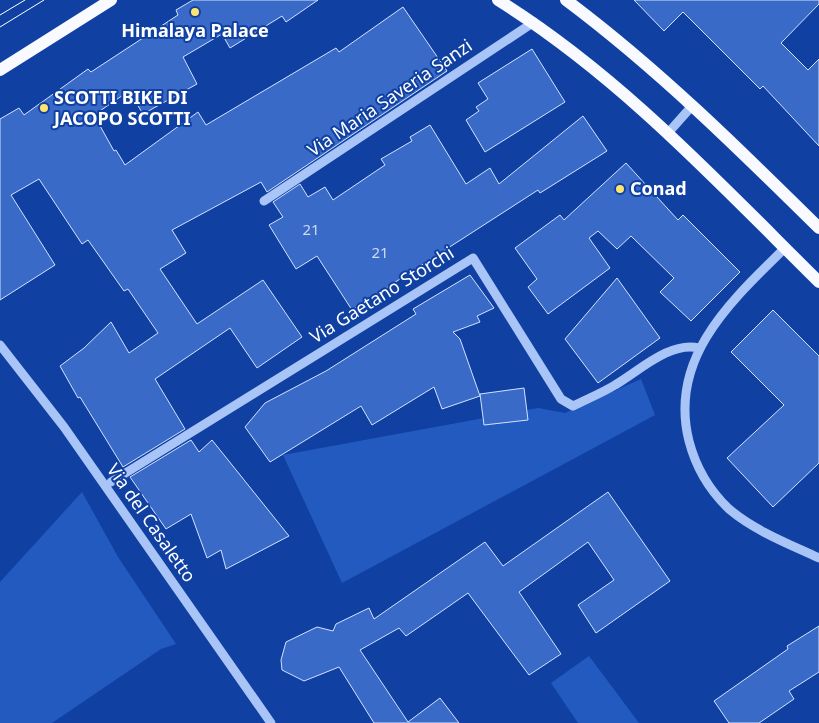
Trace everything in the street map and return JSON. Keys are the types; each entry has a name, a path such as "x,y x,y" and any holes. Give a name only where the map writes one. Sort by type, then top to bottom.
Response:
{"main road":[{"path":"0,70 111,0"},
{"path":"498,0 534,22 568,47 668,133 819,282"},
{"path":"566,0 652,69 818,225"}],"street":[{"name":"Via Maria Saveria Sanzi","path":"264,201 534,22"},
{"path":"668,133 692,106"},
{"path":"785,248 715,323 700,348 688,377 684,405 688,434 696,463 702,476 720,500 744,520 819,558"},
{"name":"Via Gaetano Storchi","path":"111,482 472,258 561,399 569,405 573,406 614,386 670,352 687,347 700,348"},
{"name":"Via del Casaletto","path":"0,345 64,427 271,723"}],"shaded area":[{"path":"641,379 655,415 342,583 283,455 538,408 565,413"},
{"path":"82,492 118,557 176,644 161,649 52,723 0,723 0,582"},
{"path":"589,656 639,723 578,723 551,683"}],"building":[{"path":"193,0 318,0 286,22 282,16 230,48 222,34 183,57 197,84 143,114 129,91 94,115 114,151 116,150 125,165 198,112 206,125 336,48 339,52 403,7 447,71 267,192 261,182 172,230 186,253 160,269 197,324 263,280 302,337 257,368 230,328 155,379 185,429 123,467 80,397 78,398 60,366 84,348 111,322 129,353 158,333 128,289 124,291 88,240 82,244 39,179 11,195 55,265 0,300 0,119 19,108 24,115 88,69 91,72 178,15 176,10"},
{"path":"634,0 819,0 819,4 781,43 808,70 819,59 819,146 763,86 760,89 683,12 664,31"},
{"path":"532,49 565,102 485,152 466,120 479,111 476,107 488,99 478,83"},
{"path":"583,116 607,151 540,193 538,190 352,310 317,256 296,269 269,225 283,217 273,202 300,184 308,197 325,187 333,200 385,165 381,159 412,141 410,137 430,125 466,184 490,168 499,184"},
{"path":"626,163 678,220 683,215 740,272 691,321 660,292 674,278 631,236 617,249 598,231 589,238 610,268 548,314 528,287 537,279 515,248 560,215 564,220"},
{"path":"470,275 494,308 477,316 480,322 453,332 460,339 480,396 442,409 434,387 372,425 361,406 270,462 245,427 265,403 326,371 416,314 413,309"},
{"path":"617,278 660,338 598,383 565,339"},
{"path":"773,310 819,356 819,463 773,507 727,458 784,405 731,352"},
{"path":"524,388 528,420 484,425 480,394"},
{"path":"191,440 199,452 212,440 289,536 226,569 221,550 207,558 191,514 166,529 130,477"},
{"path":"608,492 670,581 596,633 578,605 614,580 588,542 519,592 561,654 529,675 468,593 406,636 399,628 360,650 408,722 440,698 459,723 374,723 339,667 304,681 282,670 281,660 286,642 317,627 333,631 336,624 369,608 374,619 485,542 503,566"},
{"path":"819,626 819,672 789,691 794,699 759,723 729,723 714,701 788,649 787,646"}],"tram line":[{"path":"0,15 25,0"},
{"path":"0,27 44,0"}],"place":[{"name":"Himalaya Palace","path":"195,12"},
{"name":"SCOTTI BIKE DI JACOPO SCOTTI","path":"44,108"},
{"name":"Conad","path":"620,189"}]}
